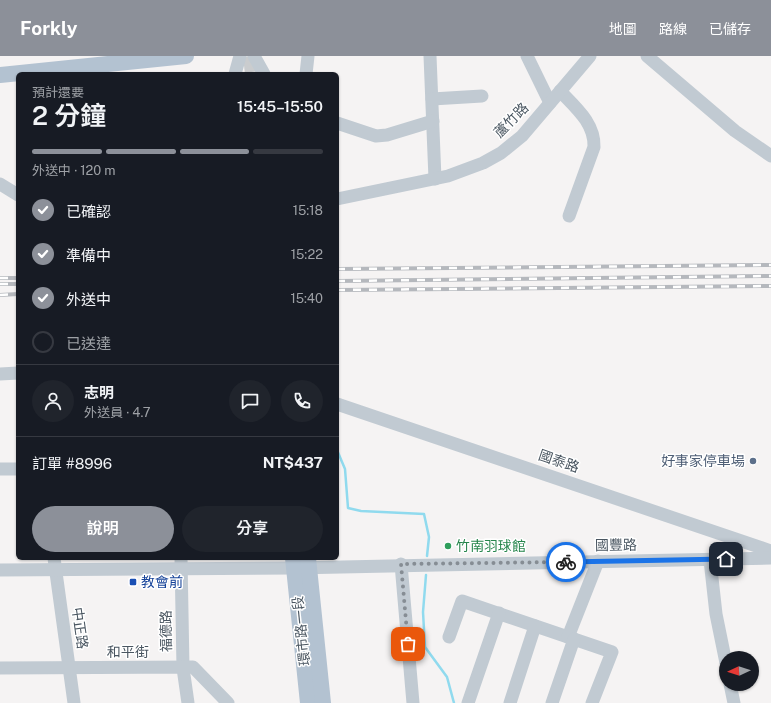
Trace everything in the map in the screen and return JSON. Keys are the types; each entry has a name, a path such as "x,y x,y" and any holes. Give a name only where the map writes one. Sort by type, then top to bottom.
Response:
{"main road":[{"path":"26,72 186,56"},
{"path":"0,75 16,73"},
{"name":"環市路一段","path":"301,563 308,703"},
{"name":"環市路一段","path":"301,563 323,703"}],"street":[{"path":"236,72 240,56"},
{"path":"254,56 263,72"},
{"path":"306,72 308,56"},
{"path":"430,56 436,179"},
{"path":"527,56 550,103"},
{"name":"蘆竹路","path":"339,199 436,179 483,164 522,136 590,56"},
{"path":"647,56 735,131 771,156"},
{"path":"560,90 589,124 594,137 594,147 569,216"},
{"path":"432,99 482,96"},
{"path":"339,125 376,136 387,135 433,121"},
{"path":"0,184 16,194"},
{"path":"0,374 16,373"},
{"name":"國泰路","path":"339,405 771,551"},
{"path":"0,469 16,469"},
{"name":"國豐路","path":"0,570 55,564 181,564 227,568 301,563 401,564 598,562 771,558"},
{"path":"227,568 234,560"},
{"path":"710,560 716,614 724,651"},
{"path":"552,703 571,638 598,562"},
{"name":"中正路","path":"55,564 74,703"},
{"name":"福德路","path":"181,564 183,668 188,703"},
{"path":"401,564 413,703"},
{"path":"449,637 462,601 612,652 592,703"},
{"path":"468,703 499,613"},
{"path":"510,703 535,626"},
{"name":"和平街","path":"0,668 183,668"},
{"path":"183,668 193,668 228,703"},
{"path":"731,691 734,703"}],"waterway":[{"path":"339,455 345,469 348,508 361,511 424,514 429,537 427,556"},
{"path":"426,575 423,612 425,647 447,677 454,703"}],"tunnel":[{"path":"251,56 253,72"}],"railway":[{"path":"339,269 771,265"},
{"path":"339,281 771,276"},
{"path":"0,278 16,278"},
{"path":"0,284 16,284"},
{"path":"339,290 771,286"},
{"path":"0,295 16,294"}],"way so far":[{"path":"408,644 401,564 566,562"}],"place":[{"name":"好事家停車場","path":"753,461"},
{"name":"竹南羽球館","path":"448,546"},
{"name":"教會前","path":"133,582"}],"route":[{"path":"566,562 726,559"}]}
